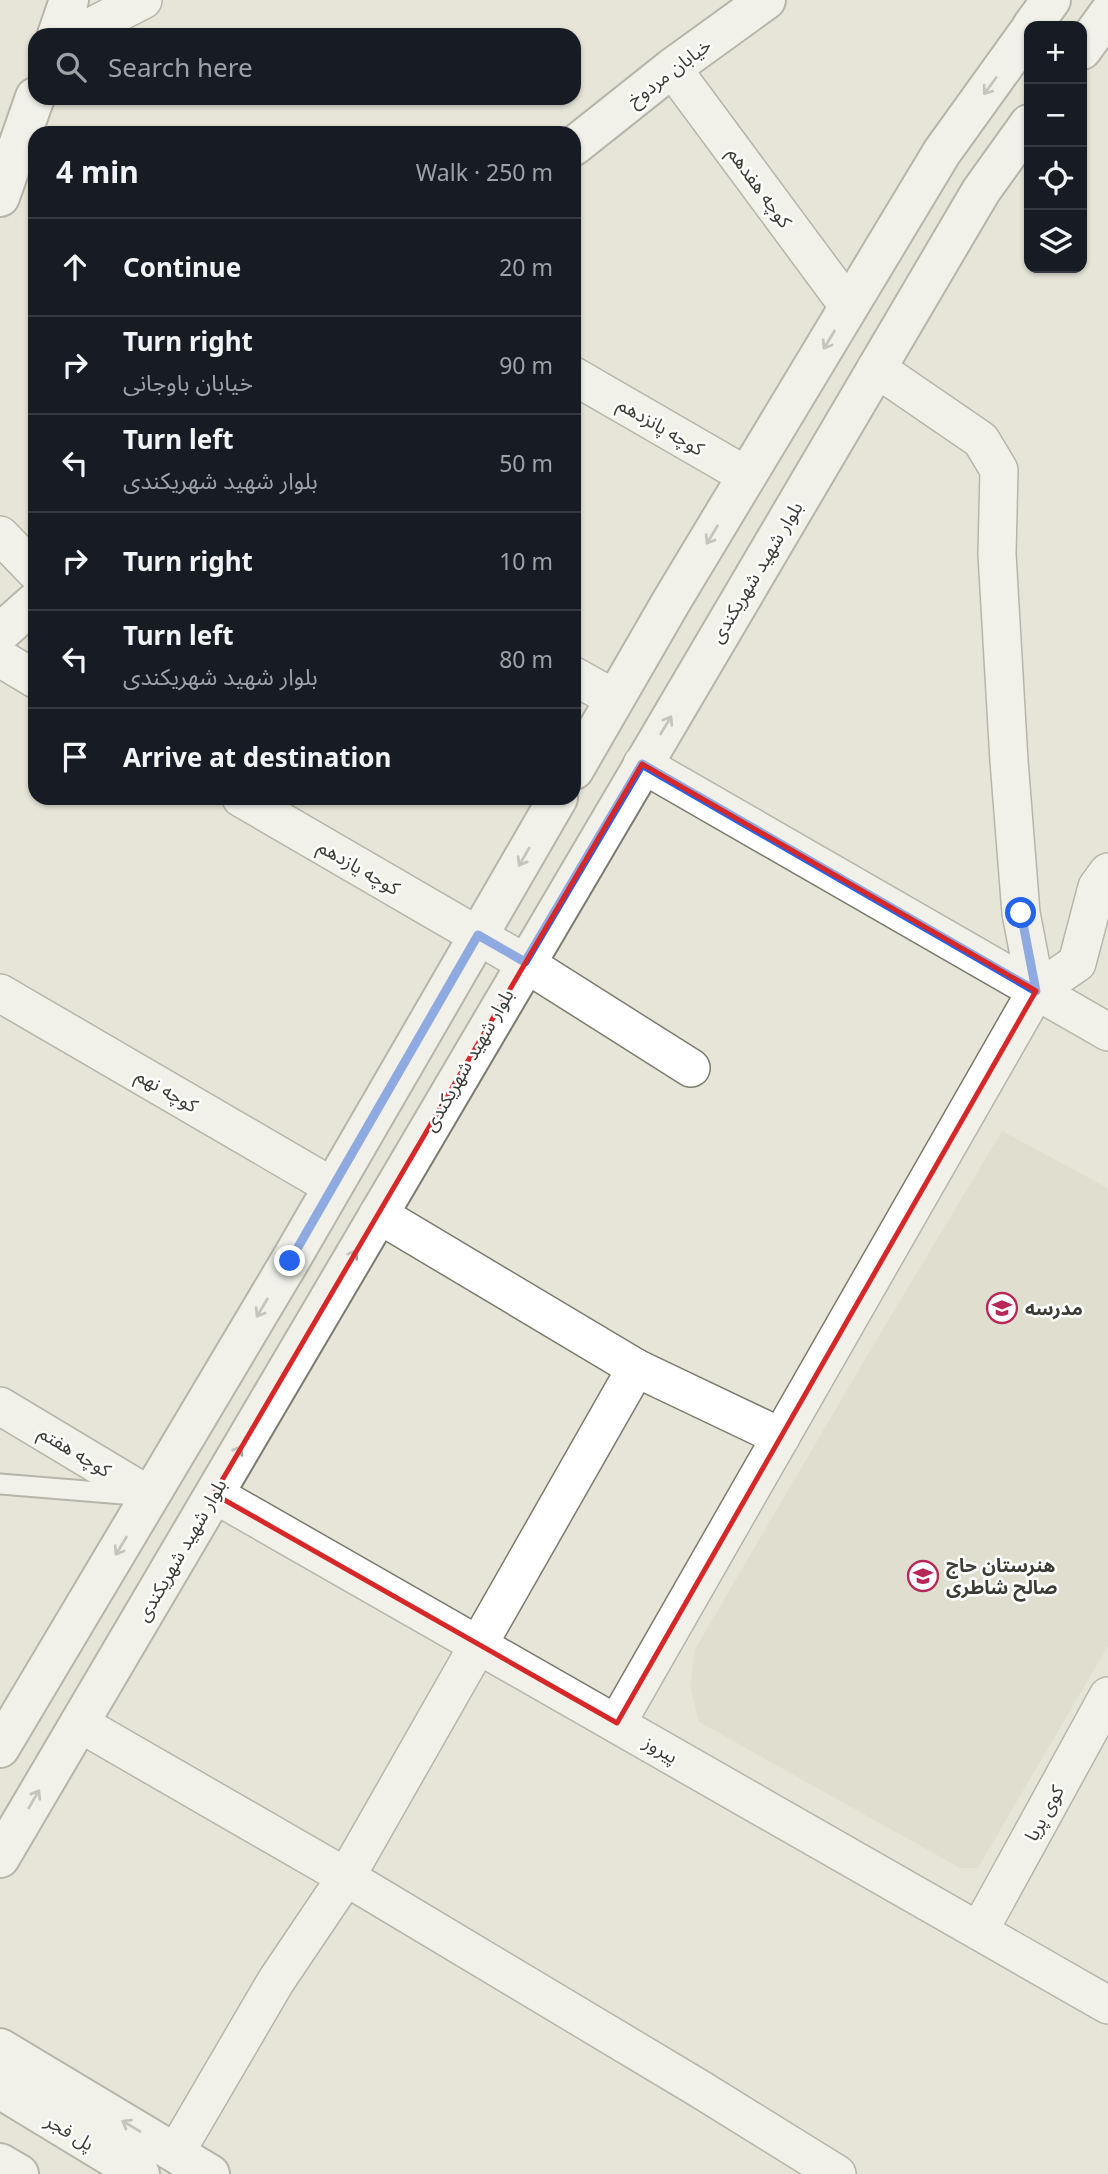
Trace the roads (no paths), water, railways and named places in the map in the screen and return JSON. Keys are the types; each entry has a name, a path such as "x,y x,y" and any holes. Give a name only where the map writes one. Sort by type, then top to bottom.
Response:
{"main road":[{"path":"59,28 69,0"},
{"name":"خیابان مردوخ","path":"581,140 672,68 766,0"},
{"path":"1036,21 1051,0"},
{"path":"1087,43 1108,14"},
{"path":"581,758 942,152 1024,38"},
{"path":"0,197 32,105"},
{"name":"بلوار شهید شهریکندی","path":"0,1858 876,368 981,191 1024,131"},
{"path":"0,632 28,608"},
{"path":"4,1733 150,1496 554,805"},
{"path":"0,2048 210,2174"},
{"name":"پل فجر","path":"0,2089 140,2174"},
{"path":"0,2118 93,2174"},
{"path":"0,2163 19,2174"}],"street":[{"path":"89,28 143,0"},
{"name":"کوچه هفدهم","path":"672,68 849,307"},
{"path":"876,368 981,440 999,470 997,554 1009,761 1021,913 1036,991"},
{"name":"کوچه پانزدهم","path":"581,380 747,476"},
{"path":"0,535 28,564"},
{"path":"0,658 28,675"},
{"path":"581,680 615,699"},
{"path":"642,764 1108,1032"},
{"name":"کوچه یازدهم","path":"253,805 525,962 691,1068"},
{"path":"617,1723 1036,991 1077,962 1097,887 1108,872"},
{"name":"کوچه نهم","path":"0,993 333,1187"},
{"path":"377,1214 636,1368 781,1437"},
{"path":"176,2152 276,1981 345,1877 636,1368"},
{"name":"کوچه هفتم","path":"0,1406 150,1496"},
{"name":"پیروز","path":"214,1494 1108,2005"},
{"name":"کوی پریا","path":"979,1931 1108,1696"},
{"path":"79,1723 345,1877 837,2174"}],"lane":[{"path":"0,1484 150,1496"}],"place":[{"name":"مدرسه","path":"1002,1308"},
{"name":"هنرستان حاج صالح شاطری","path":"923,1576"}]}
